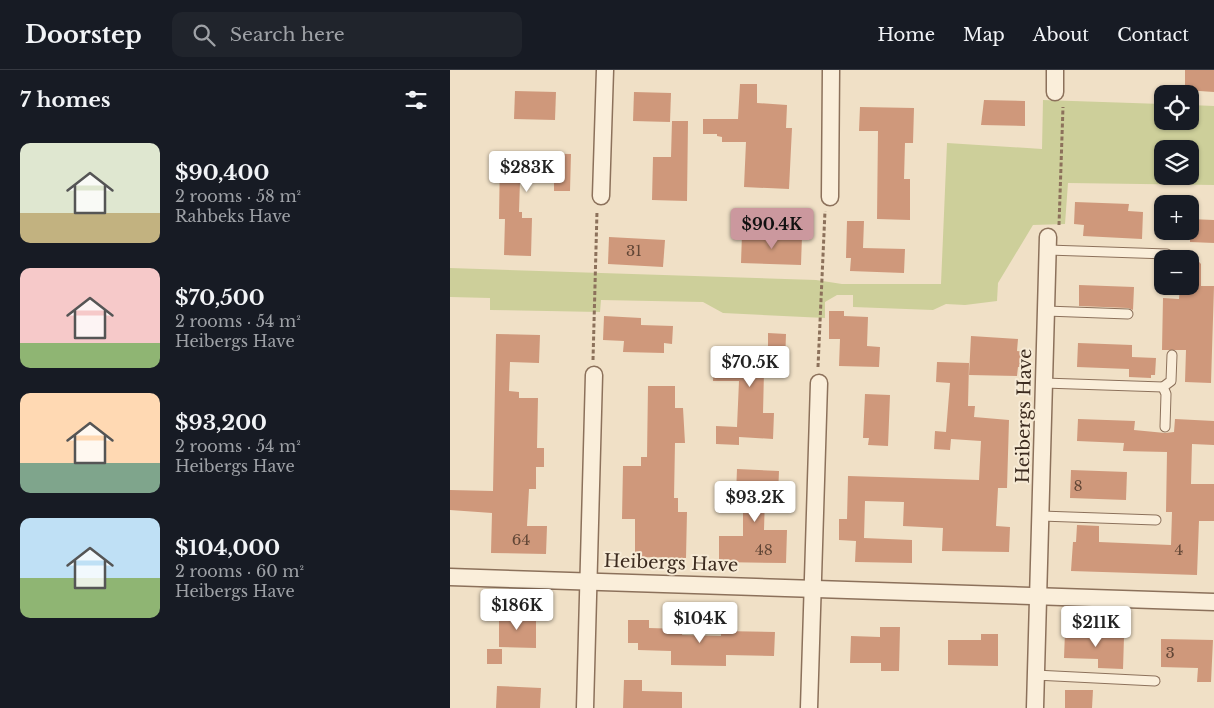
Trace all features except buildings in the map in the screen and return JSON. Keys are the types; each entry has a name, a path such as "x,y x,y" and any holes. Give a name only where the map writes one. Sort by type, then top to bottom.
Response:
{"street":[{"path":"601,196 605,70"},
{"path":"830,197 831,70"},
{"path":"1055,70 1055,92"},
{"name":"Heibergs Have","path":"1034,708 1048,244"},
{"name":"Heibergs Have","path":"584,708 594,375"},
{"path":"809,708 819,383"},
{"name":"Heibergs Have","path":"450,577 1214,602"}],"lane":[{"path":"1048,244 1154,253"},
{"path":"1046,311 1128,314"},
{"path":"1044,383 1163,387 1171,381 1172,355"},
{"path":"1163,387 1166,394 1165,427"},
{"path":"1041,516 1156,520"},
{"path":"1036,675 1154,681"}],"path":[{"path":"1048,244 1060,224 1064,99 1055,92"},
{"path":"594,375 597,210 601,196"},
{"path":"819,383 823,215 830,197"}],"green space":[{"path":"1043,100 1154,104 1154,130 1199,130 1199,105 1214,106 1214,185 1199,185 1199,140 1154,140 1154,184 1068,183 1065,224 1033,225 998,283 997,301 965,305 946,304 933,310 853,307 853,295 837,295 825,302 825,318 723,313 703,302 601,300 600,312 490,310 490,298 450,297 450,268 816,280 842,284 941,284 947,143 1042,149"}]}
